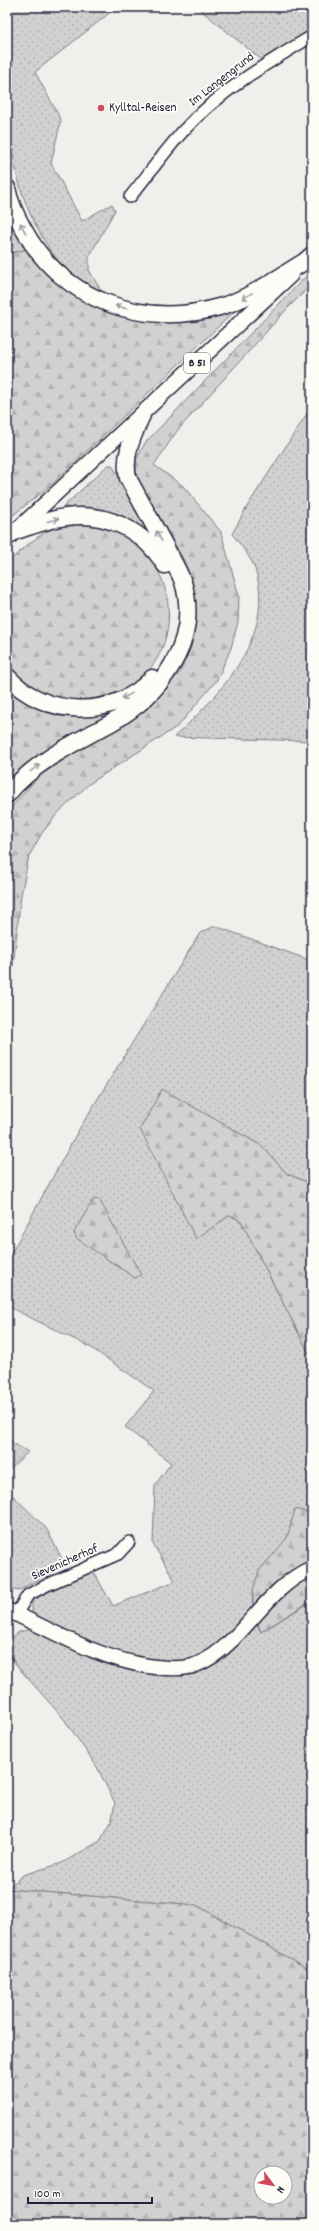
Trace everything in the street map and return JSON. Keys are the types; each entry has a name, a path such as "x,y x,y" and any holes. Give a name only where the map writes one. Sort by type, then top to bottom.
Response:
{"highway":[{"path":"7,188 9,200 27,236 52,268 99,301 144,314 181,315 218,308 238,301 308,258"},
{"path":"7,795 25,776 50,758 118,719 137,705 158,686 179,652 186,632 187,606 182,582 128,478 125,468 129,447 142,415"},
{"path":"7,676 22,689 51,704 68,708 88,709 110,704 128,697 146,684 163,665 172,647 177,625 177,605 174,585 165,565 154,548 127,527 112,520 85,515 65,517 11,535"}],"main road":[{"name":"B 51","path":"11,535 142,415 308,258"},
{"path":"12,1612 77,1644 106,1656 164,1668 192,1666 213,1656 231,1641 284,1585 312,1568"}],"street":[{"name":"Im Langengrund","path":"130,197 184,130 207,109 264,65 312,36"},
{"name":"Sievenicherhof","path":"12,1612 28,1596 47,1585 118,1554 129,1542"}],"green space":[{"path":"8,7 117,7 35,72 61,120 51,163 82,221 112,204 115,210 89,257 89,270 104,296 77,280 60,263 49,248 31,216 21,188 14,159 10,129 7,68"},
{"path":"197,7 297,7 306,11 312,9 312,31 263,61"},
{"path":"7,210 28,249 7,254"},
{"path":"28,249 104,309 238,308 51,485 7,520 7,254"},
{"path":"312,270 312,284 285,311 177,431 154,465 183,486 221,532 239,596 238,622 231,648 217,680 178,726 89,784 57,814 42,833 29,856 21,895 12,976 7,999 7,812 39,776 138,712 159,696 180,672 191,647 196,620 193,584 184,561 136,475 136,460 145,443"},
{"path":"312,406 312,741 174,737 209,703 240,663 251,641 258,618 260,594 253,564 232,534 248,505"},
{"path":"108,465 112,465 152,535 150,537 99,510 63,507"},
{"path":"69,523 90,523 102,525 129,538 150,558 163,582 168,608 166,635 156,660 138,681 111,696 91,703 51,698 40,695 7,669 7,563 43,533 60,525"},
{"path":"10,689 36,706 58,714 83,716 113,710 115,713 24,765 7,782 7,692"},
{"path":"215,926 312,961 312,1184 287,1174 262,1146 162,1090 196,1238 230,1215 241,1221 312,1359 312,1514 295,1509 288,1536 261,1571 257,1579 254,1588 253,1611 218,1646 197,1657 174,1662 149,1660 124,1655 99,1646 32,1613 32,1603 37,1596 92,1569 113,1606 175,1581 153,1544 155,1485 171,1463 125,1427 154,1391 90,1347 7,1306 7,1261 78,1131 200,933"},
{"path":"162,1089 262,1146 287,1174 312,1184 312,1359 241,1221 230,1215 196,1239 140,1129"},
{"path":"99,1199 141,1275 135,1278 76,1238 74,1232 93,1200"},
{"path":"7,1435 13,1443 28,1452 7,1472"},
{"path":"7,1490 46,1528 62,1559 48,1574 18,1591 7,1588"},
{"path":"295,1509 312,1514 312,1600 261,1632 253,1611 253,1590 259,1571 287,1538"},
{"path":"312,1601 312,1971 196,1905 7,1889 23,1875 62,1863 100,1841 111,1822 115,1803 97,1767 64,1719 16,1665 10,1655 11,1638 19,1632 32,1629 98,1660 148,1674 172,1676 195,1672 217,1663 234,1650 257,1624 261,1632"},
{"path":"7,1889 196,1905 312,1971 312,2224 7,2224"}],"place":[{"name":"Kylltal-Reisen","path":"101,108"}]}
